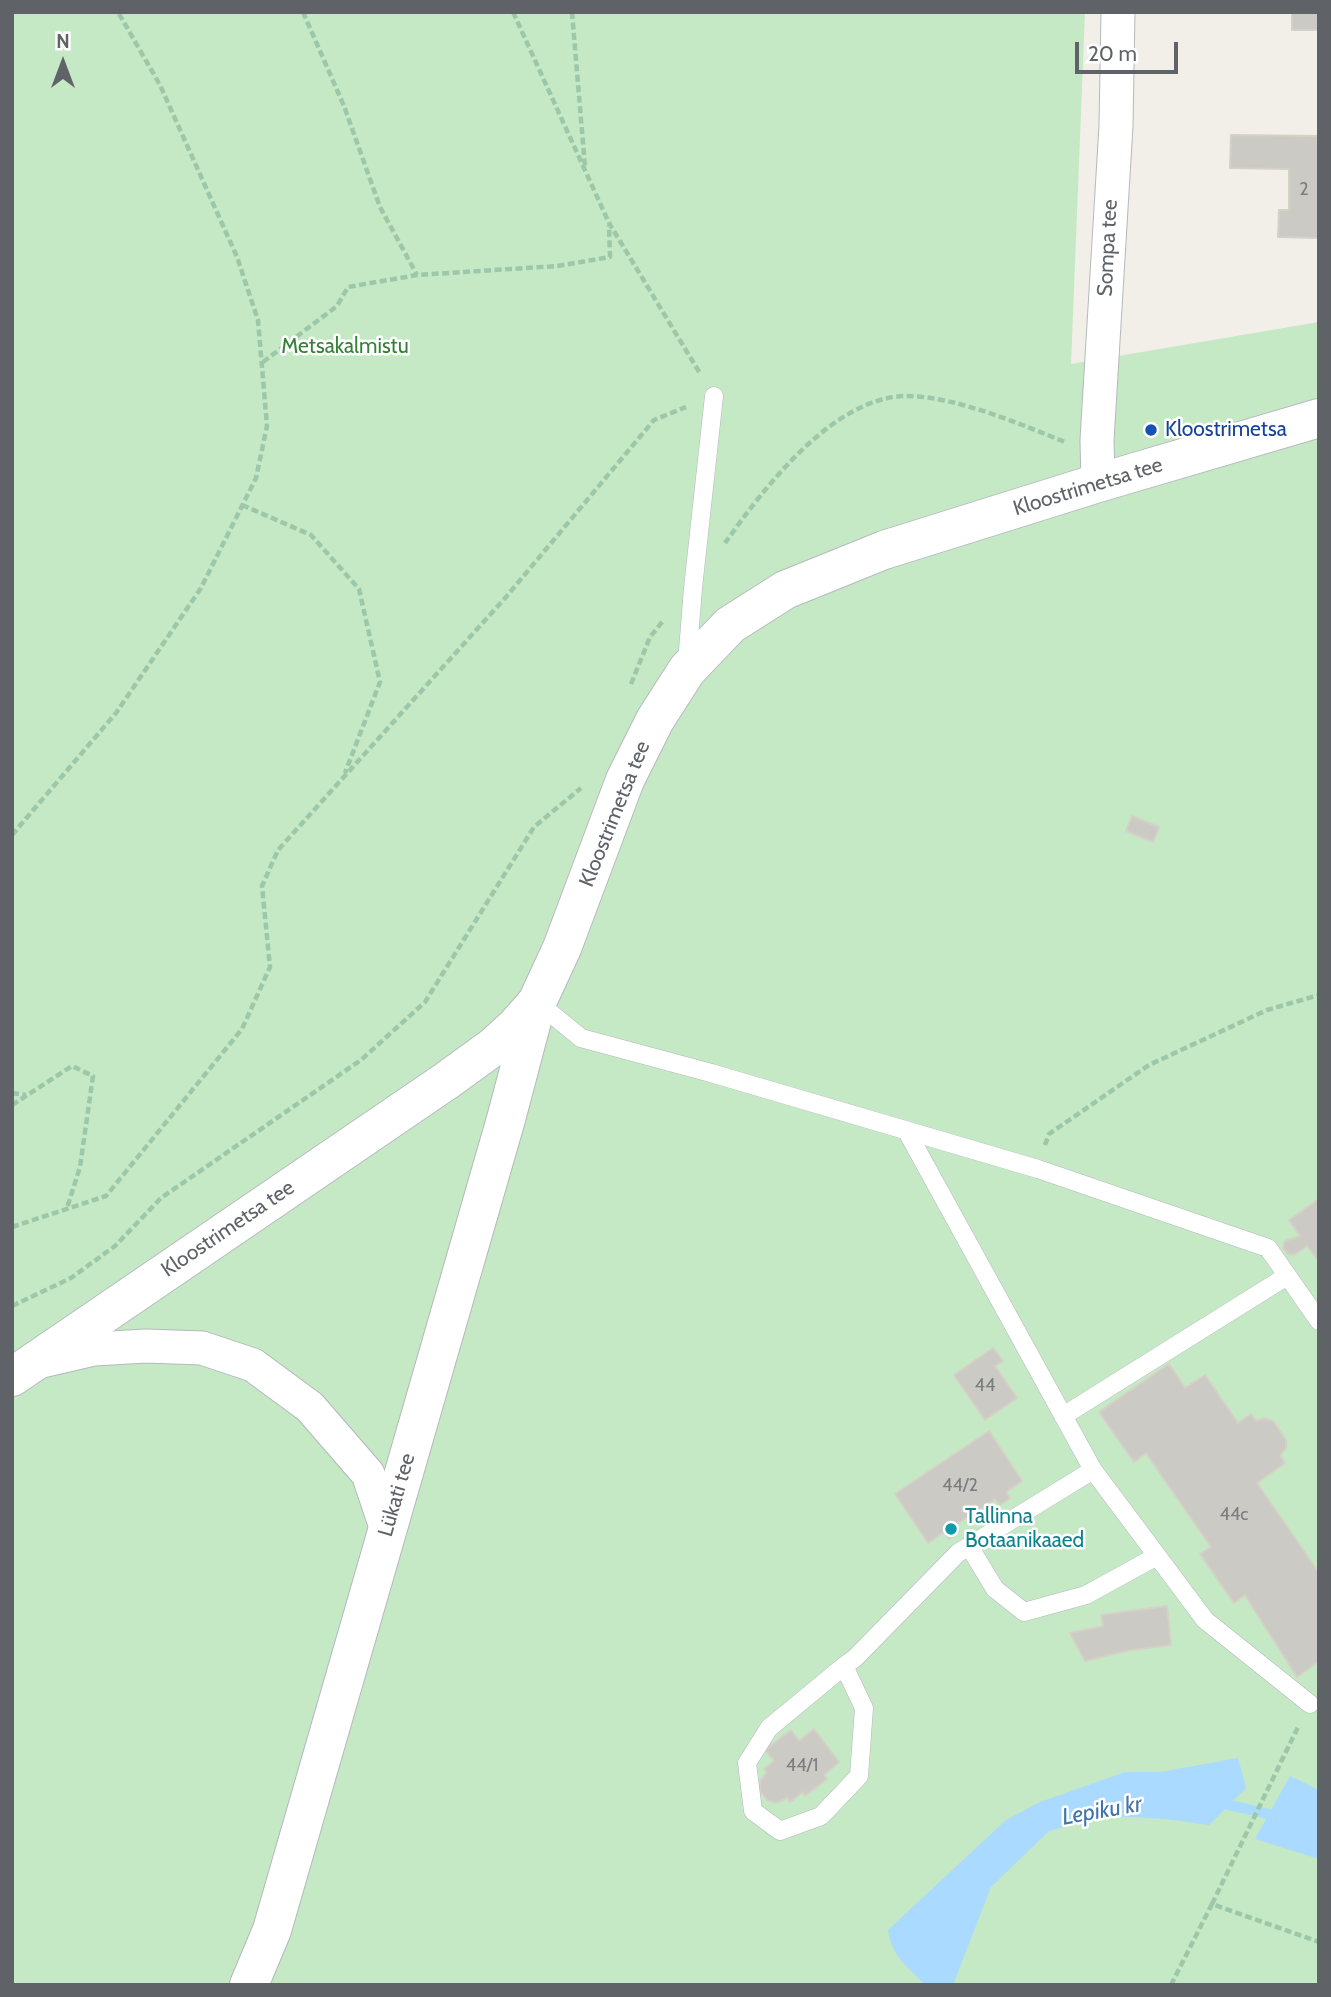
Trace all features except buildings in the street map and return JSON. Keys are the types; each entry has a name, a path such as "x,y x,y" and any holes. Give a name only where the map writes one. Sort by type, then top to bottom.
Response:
{"main road":[{"name":"Kloostrimetsa tee","path":"24,1370 446,1081 493,1047 516,1026 537,1002 562,948 625,780 654,720 687,670 730,625 785,590 884,551 1098,483 1319,418"},
{"name":"Lükati tee","path":"248,1985 272,1930 506,1119 537,1002"}],"street":[{"name":"Sompa tee","path":"1098,483 1097,440 1116,126 1118,12"},
{"path":"24,1370 94,1349 146,1346 202,1348 253,1365 310,1407 368,1474 387,1530"}],"lane":[{"path":"687,670 692,588 714,396"},
{"path":"537,1002 581,1038 1038,1169 1268,1248 1319,1321"},
{"path":"906,1130 1093,1470 1205,1620 1310,1704"},
{"path":"1063,1416 1287,1276"},
{"path":"844,1666 863,1709 859,1776 821,1816 780,1831 753,1811 747,1763 769,1728 844,1666 958,1553 1093,1470"},
{"path":"969,1546 995,1589 1024,1612 1086,1595 1157,1556"}],"path":[{"path":"12,835 116,713 201,587 256,478 267,426 258,320 237,257 160,85 118,12"},
{"path":"303,12 344,106 380,207 417,275"},
{"path":"12,1227 106,1196 242,1029 270,967 262,886 278,850 506,597 654,420 714,396 609,223 513,12"},
{"path":"572,12 586,171"},
{"path":"262,363 337,306 348,288 417,275 557,266 610,257 609,223"},
{"path":"630,688 650,637 692,588 751,506 797,454 845,415 872,401 906,396 950,402 1069,444"},
{"path":"242,505 311,535 359,589 380,682 344,778"},
{"path":"12,1306 71,1278 115,1246 161,1198 361,1060 425,1002 534,827 584,785"},
{"path":"1038,1169 1049,1134 1149,1065 1267,1010 1319,995"},
{"path":"12,1105 72,1066 93,1076 80,1167 67,1209"},
{"path":"12,1093 27,1095"},
{"path":"1171,1985 1297,1730"},
{"path":"1212,1904 1319,1942"}],"green space":[{"name":"Metsakalmistu","path":"12,12 1085,12 1071,364 1319,322 1319,1985 12,1985"}],"water":[{"path":"1238,1758 1246,1788 1209,1825 1110,1816 1049,1831 991,1887 953,1985 925,1985 906,1966 893,1947 888,1930 1006,1820 1040,1802 1125,1772 1161,1772"},
{"path":"1290,1776 1319,1790 1319,1859 1255,1839"}],"waterway":[{"name":"Lepiku kr","path":"1216,1802 1282,1817"}],"place":[{"name":"Kloostrimetsa","path":"1151,430"},
{"name":"Tallinna Botaanikaaed","path":"951,1529"}]}
